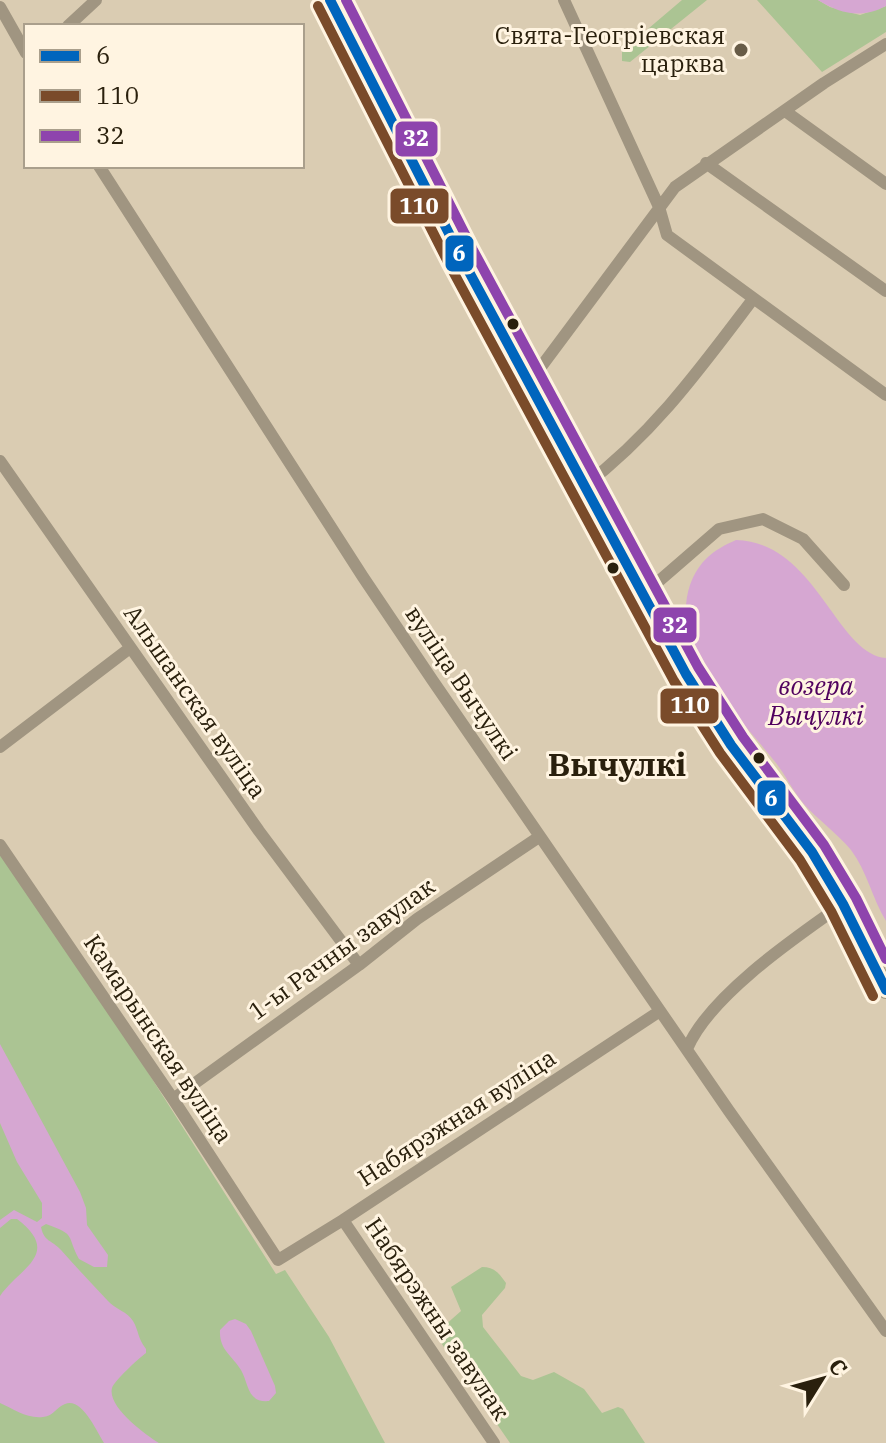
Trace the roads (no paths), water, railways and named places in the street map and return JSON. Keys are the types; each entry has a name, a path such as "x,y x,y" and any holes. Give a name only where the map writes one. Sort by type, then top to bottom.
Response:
{"street":[{"path":"70,24 96,0"},
{"path":"330,0 526,381 686,674 731,745 812,852 843,904 886,990"},
{"path":"564,0 659,207 667,235 886,395"},
{"path":"0,7 24,49"},
{"path":"526,381 535,375 675,187 824,83 886,44"},
{"path":"785,111 886,184"},
{"path":"706,163 886,291"},
{"name":"вуліца Вычулкі","path":"100,168 363,577 539,837 886,1331"},
{"path":"583,487 626,451 678,397 753,299"},
{"name":"Альшанская вуліца","path":"0,461 259,831 359,965"},
{"path":"644,594 719,529 763,519 803,539 844,585"},
{"path":"0,747 130,648"},
{"name":"1-ы Рачны завулак","path":"173,1099 359,965 417,919 539,837"},
{"name":"Камарынская вуліца","path":"0,845 278,1260"},
{"path":"687,1049 698,1028 720,1002 790,941 843,904"},
{"name":"Набярэжная вуліца","path":"278,1260 660,1011"},
{"name":"Набярэжны завулак","path":"343,1220 494,1443"}],"water":[{"path":"818,0 886,0 886,6 860,14 835,9"},
{"name":"возера Вычулкі","path":"736,540 763,545 786,559 805,577 853,638 868,652 886,658 886,921 851,850 803,803 776,763 727,704 698,658 689,634 686,609 690,585 708,557"},
{"path":"0,1044 80,1192 86,1208 87,1225 108,1255 107,1267 94,1267 79,1259 69,1237 62,1231 46,1224 41,1227 42,1232 108,1301 133,1321 146,1353 117,1380 112,1395 121,1412 159,1443 104,1443 83,1410 71,1403 62,1405 47,1416 37,1417 0,1403 0,1296 26,1269 37,1251 30,1231 17,1219 11,1219 0,1228 0,1220 14,1210 37,1222 42,1218 42,1203 17,1162 0,1123"},
{"path":"235,1319 246,1324 251,1331 275,1386 276,1393 269,1401 253,1396 241,1370 222,1343 220,1330"}],"place":[{"name":"Свята-Геогріевская царква","path":"741,50"}],"district":[{"name":"Вычулкі","path":"617,765"}]}
